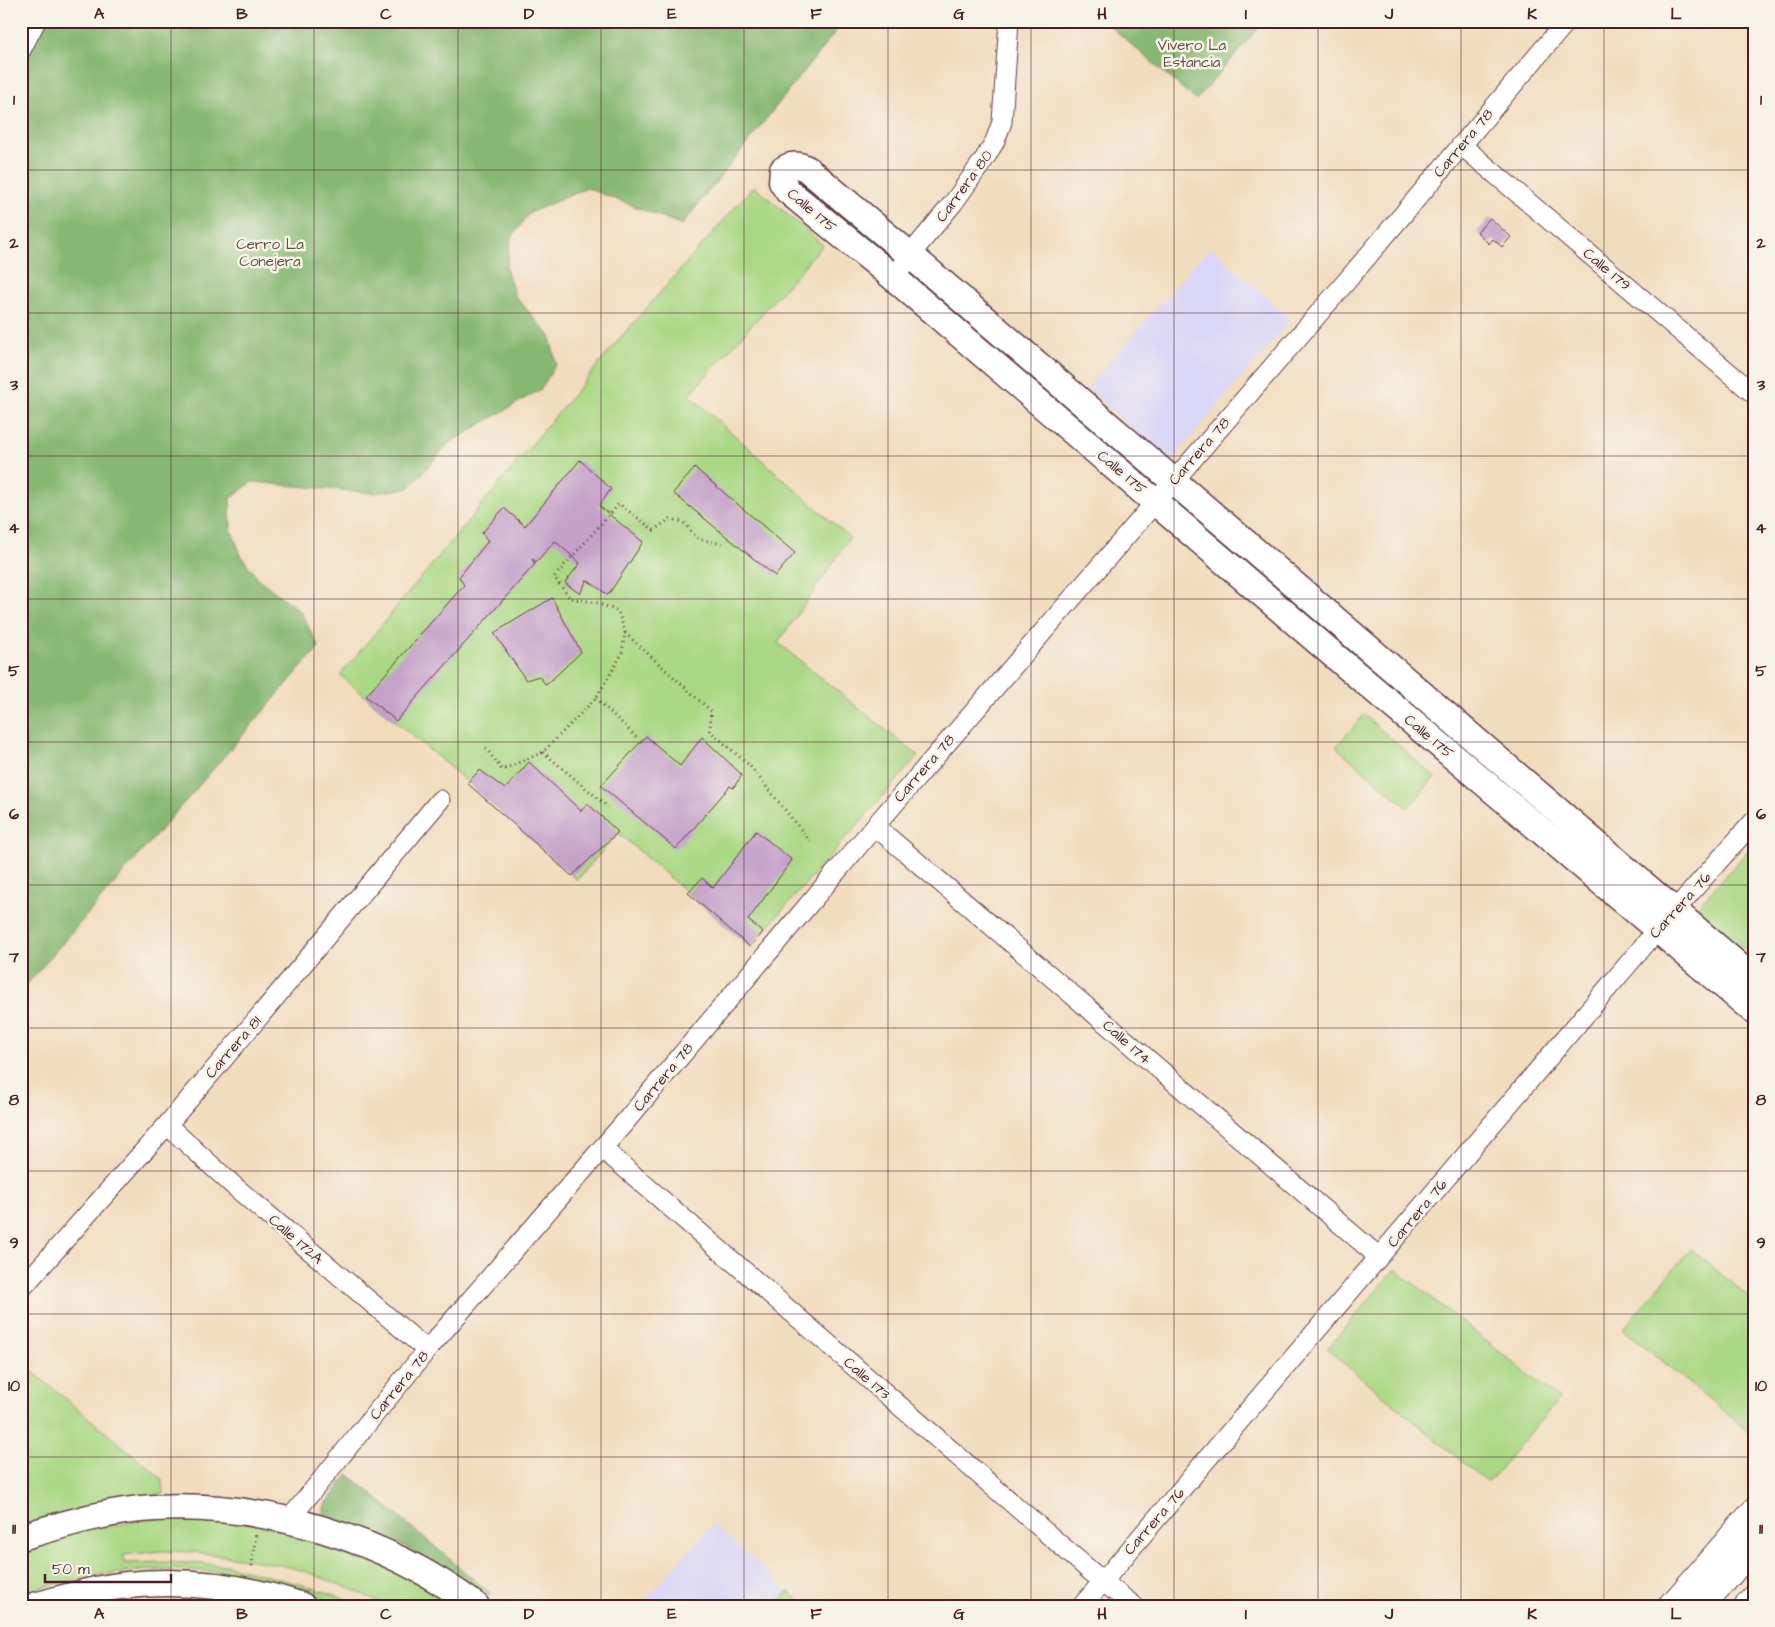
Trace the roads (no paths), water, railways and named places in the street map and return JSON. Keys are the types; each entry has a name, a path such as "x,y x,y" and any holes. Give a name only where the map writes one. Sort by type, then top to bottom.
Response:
{"highway":[{"path":"1673,1606 1754,1513"},
{"path":"1701,1606 1754,1544"},
{"path":"1749,1606 1754,1600"}],"street":[{"path":"21,50 36,21"},
{"name":"Carrera 80","path":"894,278 910,255 954,202 995,141 1002,122 1009,21"},
{"name":"Carrera 78","path":"288,1521 428,1350 602,1148 874,826 1344,285 1566,21"},
{"name":"Calle 179","path":"1461,145 1754,394"},
{"name":"Calle 175","path":"1754,979 1667,920 1344,664 894,278 788,191 782,182 783,170 795,165 807,169 1173,480 1667,920 1754,1011"},
{"name":"Carrera 81","path":"21,1289 167,1125 308,960 440,800"},
{"name":"Carrera 76","path":"1082,1606 1667,920 1754,821"},
{"name":"Calle 174","path":"874,826 1379,1257"},
{"name":"Calle 172A","path":"167,1125 264,1212 428,1350"},
{"name":"Calle 173","path":"602,1148 1102,1581 1134,1606"},
{"path":"21,1537 105,1515 153,1508 189,1508 258,1515 288,1521 355,1540 399,1558 439,1581 476,1606"},
{"path":"34,1606 128,1585 169,1583 211,1585 253,1591 302,1606"}],"park label":[{"name":"Vivero La Estancia","path":"1192,54"},
{"name":"Cerro La Conejera","path":"270,252"}]}
